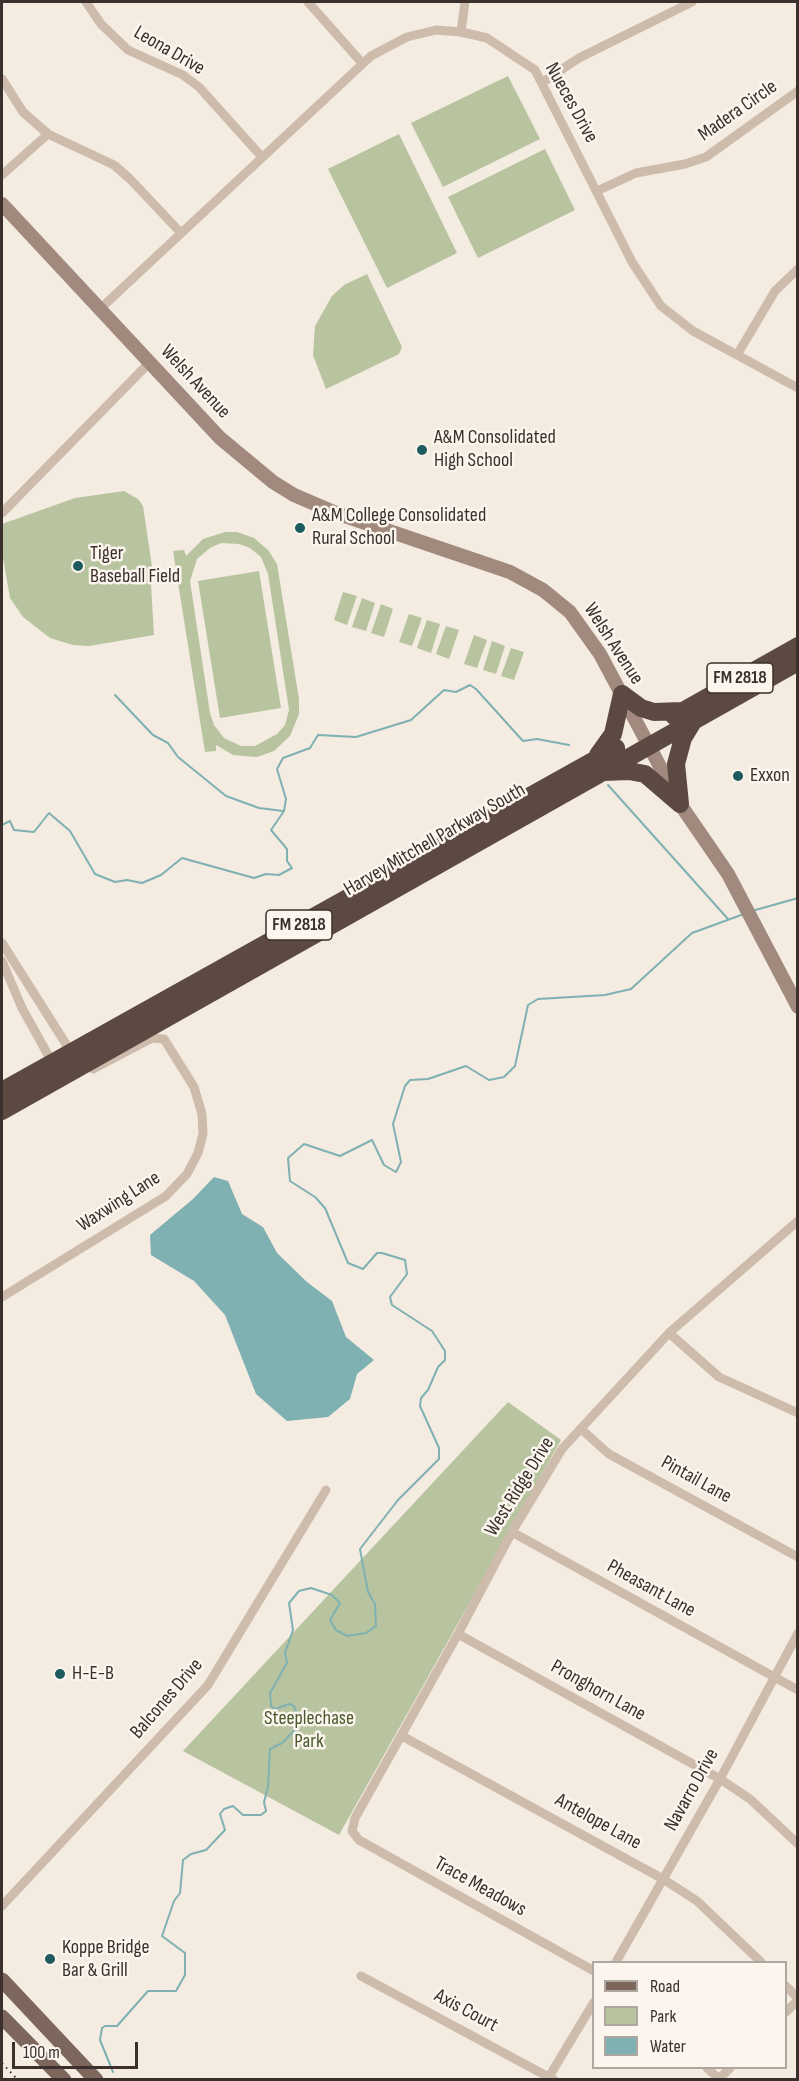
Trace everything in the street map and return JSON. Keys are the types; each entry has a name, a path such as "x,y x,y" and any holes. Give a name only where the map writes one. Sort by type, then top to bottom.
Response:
{"highway":[{"name":"Harvey Mitchell Parkway South","path":"2,1091 647,738 798,646"},
{"name":"Harvey Mitchell Parkway South","path":"688,715 798,662"},
{"path":"622,694 641,708 654,712 688,715 676,764 680,804 645,774 596,766 613,734 622,694"},
{"name":"Harvey Mitchell Parkway South","path":"2,1111 172,1016 596,766"}],"main road":[{"name":"Welsh Avenue","path":"2,204 227,445 283,489 341,515 498,567 543,590 570,612 583,627 622,694 680,804 753,918 798,1007"},
{"path":"2,1980 96,2079"},
{"path":"2,2017 64,2079"}],"street":[{"name":"Leona Drive","path":"86,2 101,24 122,45 183,75 199,87 261,156"},
{"path":"308,2 362,63"},
{"path":"462,32 465,2"},
{"path":"543,82 579,58 692,2"},
{"name":"Nueces Drive","path":"99,309 362,63 382,48 407,37 436,30 462,32 487,38 535,70 632,262 654,297 684,325 798,388"},
{"path":"2,79 23,112 48,134 114,165 130,178 181,233"},
{"name":"Madera Circle","path":"597,191 636,173 685,164 706,157 798,91"},
{"path":"2,175 48,134"},
{"path":"737,355 775,291 798,269"},
{"path":"2,513 150,363"},
{"path":"2,944 70,1052"},
{"path":"2,961 22,1008 52,1062"},
{"path":"43,1089 88,1072 152,1038 164,1039 172,1016"},
{"name":"Waxwing Lane","path":"2,1297 166,1196 187,1174 198,1153 203,1134 202,1114 194,1088 164,1039"},
{"name":"West Ridge Drive","path":"352,1831 355,1818 512,1532 552,1464 669,1333 798,1221"},
{"path":"669,1333 719,1377 798,1413"},
{"name":"Pintail Lane","path":"581,1429 609,1454 798,1557"},
{"name":"Balcones Drive","path":"2,1906 208,1684 326,1490"},
{"name":"Pheasant Lane","path":"512,1532 798,1690"},
{"name":"Navarro Drive","path":"617,1961 720,1779 798,1633"},
{"name":"Pronghorn Lane","path":"458,1634 720,1779 750,1799 798,1844"},
{"name":"Antelope Lane","path":"402,1736 663,1879 697,1901 760,1961"},
{"name":"Trace Meadows","path":"352,1831 370,1846 592,1970"},
{"name":"Axis Court","path":"361,1976 550,2078"},
{"path":"787,1987 798,1999 787,2011"},
{"path":"550,2078 592,2005"}],"green space":[{"path":"508,76 540,139 443,187 411,123"},
{"path":"399,134 457,253 387,288 328,169"},
{"path":"545,149 575,210 478,258 448,197"},
{"path":"367,274 402,347 399,354 326,389 313,355 315,326 332,296 344,285"},
{"name":"Tiger Baseball Field","path":"124,491 138,499 143,506 154,580 151,585 154,635 89,646 73,645 50,638 23,617 10,598 2,552 2,524 75,498"},
{"path":"225,532 237,532 254,538 268,550 277,564 299,699 299,714 290,736 274,751 257,757 233,755 216,745 216,751 205,752 173,551 184,550 186,556 203,539","holes":["221,543 239,544 250,548 261,557 268,574 289,710 285,725 277,734 255,746 241,746 224,738 214,725 210,713 190,581 197,559 210,548"]},
{"path":"259,571 281,708 220,718 198,581"},
{"path":"343,592 357,596 347,625 334,620"},
{"path":"362,598 375,603 366,631 352,627"},
{"path":"381,604 393,609 384,637 371,633"},
{"path":"409,614 422,618 412,646 399,642"},
{"path":"427,620 440,624 431,653 417,648"},
{"path":"446,626 459,630 449,659 436,654"},
{"path":"474,635 487,640 477,668 464,664"},
{"path":"492,641 505,646 496,674 483,670"},
{"path":"511,648 524,652 514,680 501,676"},
{"name":"Steeplechase Park","path":"508,1402 561,1440 339,1835 183,1751"}],"water":[{"path":"214,1177 228,1181 242,1214 263,1227 277,1253 307,1282 332,1301 346,1337 374,1360 357,1374 350,1399 328,1417 287,1421 256,1394 225,1315 194,1281 151,1255 150,1235 193,1199"}],"waterway":[{"path":"2,825 10,821 14,830 34,832 49,813 70,831 95,874 115,882 127,880 142,883 161,875 182,858 254,878 266,874 279,875 292,868 287,861 287,849 271,830 284,811 286,799 277,769 283,758 310,748 318,735 356,737 411,720 444,690 456,692 470,685 523,741 537,739 569,745"},
{"path":"115,695 153,735 168,743 178,757 226,796 259,808 283,811"},
{"path":"608,785 728,919"},
{"path":"752,911 798,898"},
{"path":"113,2072 100,2040 102,2028 117,2026 148,1991 176,1991 185,1975 185,1953 162,1936 174,1901 180,1893 183,1860 191,1854 206,1850 225,1830 220,1814 224,1809 233,1806 243,1815 261,1815 266,1811 264,1802 268,1787 270,1749 282,1743 301,1724 294,1706 289,1704 275,1709 271,1706 270,1693 287,1663 285,1653 293,1630 289,1603 299,1591 311,1588 332,1595 340,1603 330,1620 336,1630 347,1636 366,1633 376,1626 375,1604 368,1592 360,1549 398,1500 439,1459 439,1448 420,1406 421,1398 428,1390 438,1367 445,1360 445,1351 432,1331 392,1305 390,1297 407,1274 405,1260 377,1253 363,1269 348,1263 325,1208 315,1197 290,1181 288,1158 304,1144 340,1156 372,1140 384,1165 396,1172 401,1162 393,1124 405,1086 410,1080 428,1079 466,1066 489,1080 504,1077 515,1066 528,1005 538,999 605,995 631,989 692,933 744,914"}],"railway":[{"path":"2,2063 18,2080"}],"place":[{"name":"A&M Consolidated High School","path":"422,450"},
{"name":"A&M College Consolidated Rural School","path":"300,528"},
{"name":"Tiger Baseball Field","path":"78,566"},
{"name":"Exxon","path":"738,776"},
{"name":"H-E-B","path":"60,1674"},
{"name":"Koppe Bridge Bar & Grill","path":"50,1959"}]}
